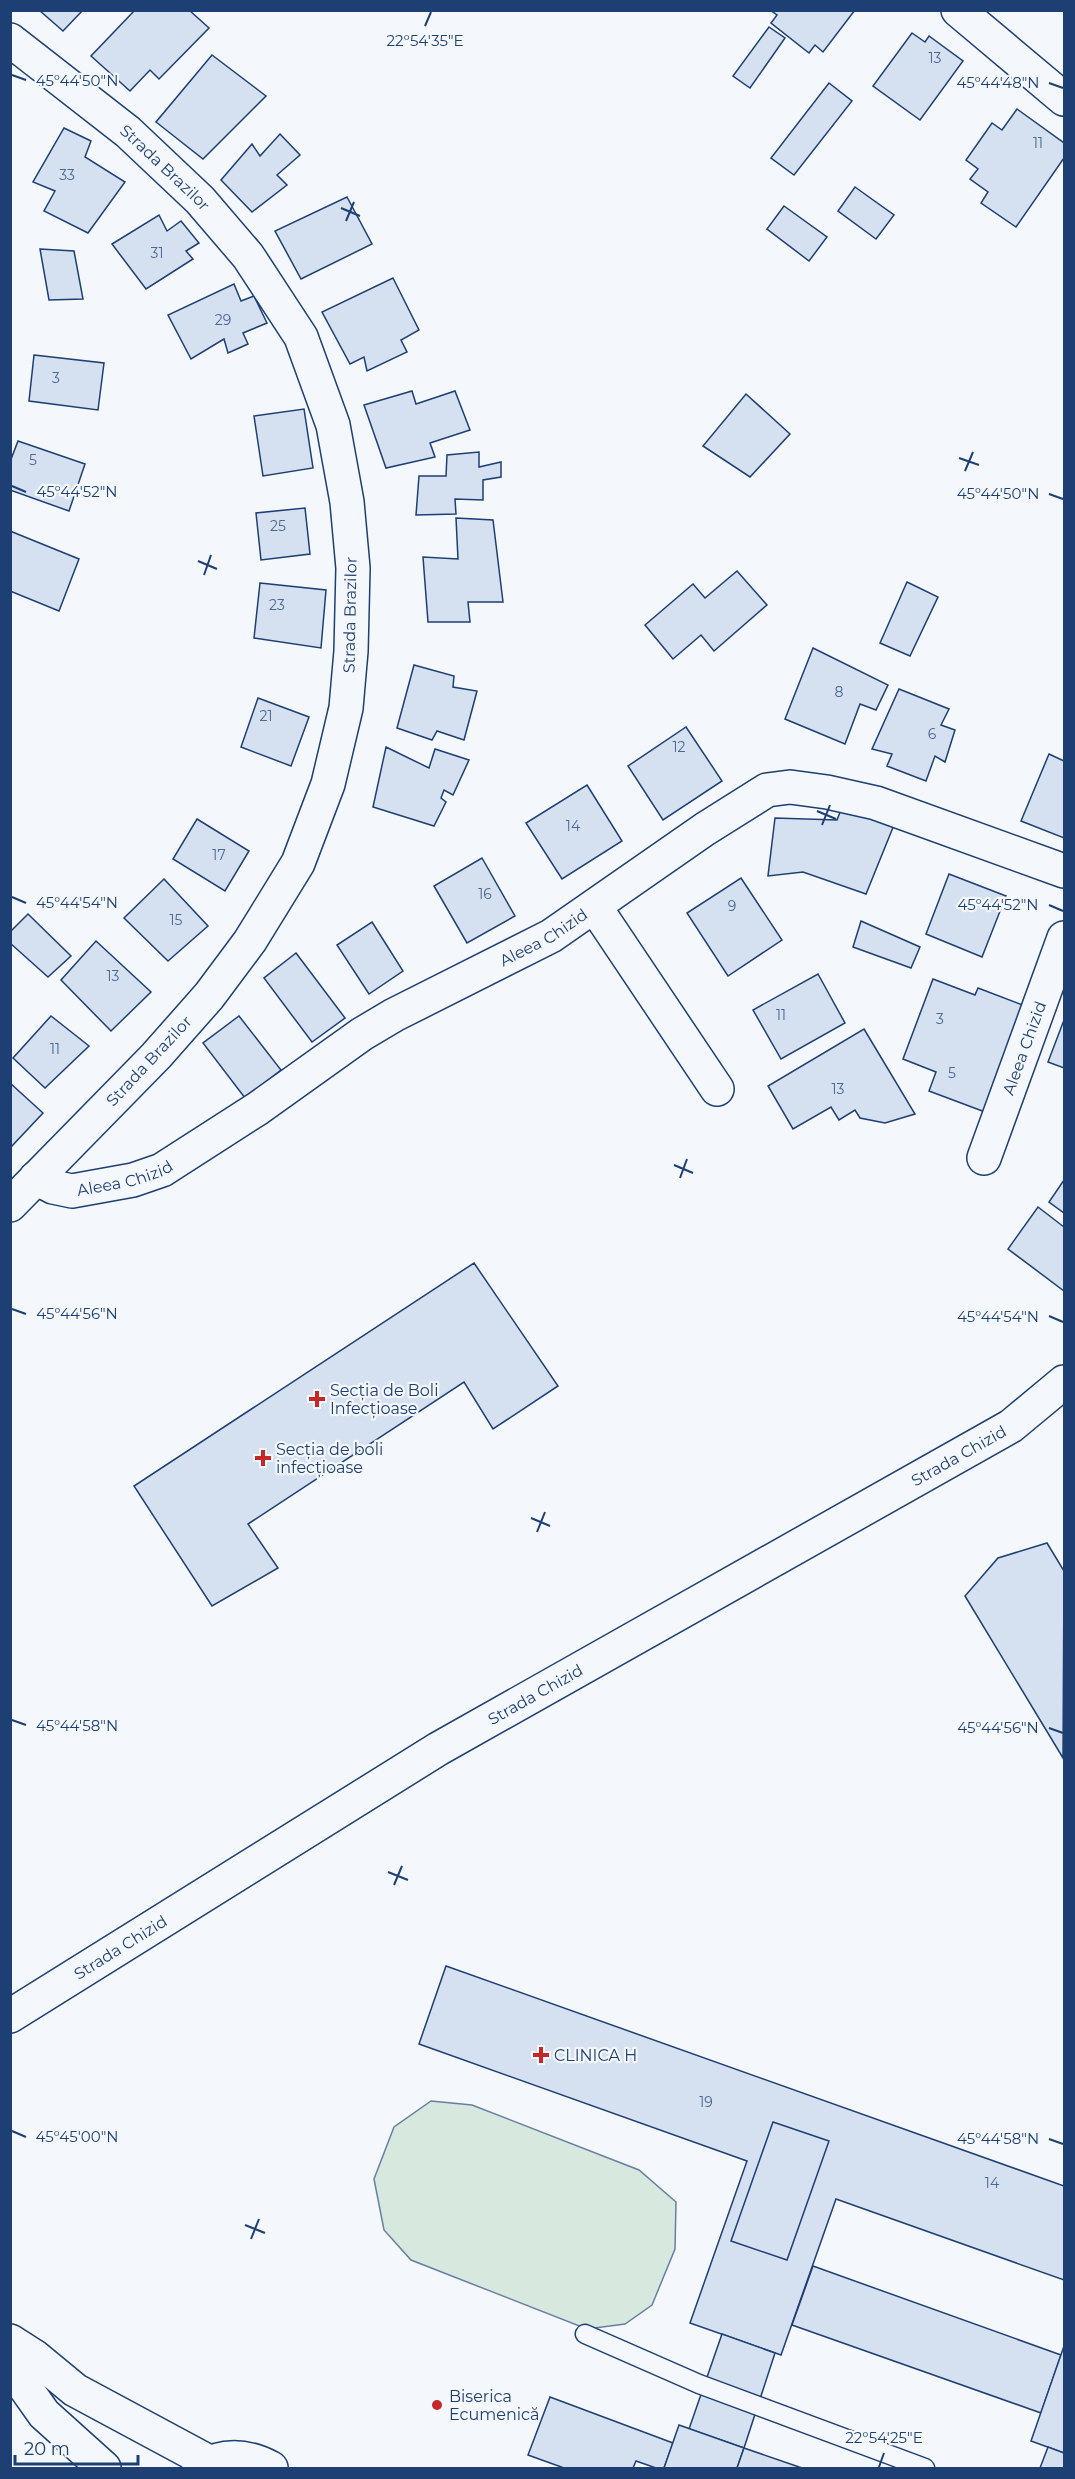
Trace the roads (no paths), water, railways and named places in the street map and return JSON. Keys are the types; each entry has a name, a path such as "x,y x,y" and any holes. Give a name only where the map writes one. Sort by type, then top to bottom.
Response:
{"street":[{"path":"958,10 1065,99"},
{"name":"Strada Brazilor","path":"10,40 128,132 200,200 248,256 302,337 333,425 347,502 353,568 351,651 346,708 328,784 298,863 250,940 209,996 156,1056 10,1205"},
{"name":"Aleea Chizid","path":"36,1178 53,1187 72,1191 133,1180 162,1170 229,1129 362,1034 394,1015 551,936 766,790 790,787 828,792 876,803 1065,872"},
{"path":"595,907 717,1089"},
{"name":"Aleea Chizid","path":"984,1158 1065,938"},
{"name":"Strada Chizid","path":"10,2016 438,1749 1011,1426 1065,1382"},
{"path":"10,2341 35,2357 75,2390 204,2465 233,2457 257,2461 271,2469"},
{"path":"10,2366 44,2414 105,2469"}],"lane":[{"path":"585,2334 699,2384 925,2469"}],"place":[{"name":"Secția de Boli Infecțioase","path":"317,1399"},
{"name":"Secția de boli infecțioase","path":"263,1458"},
{"name":"CLINICA H","path":"541,2055"},
{"name":"Biserica Ecumenică","path":"437,2405"}]}
